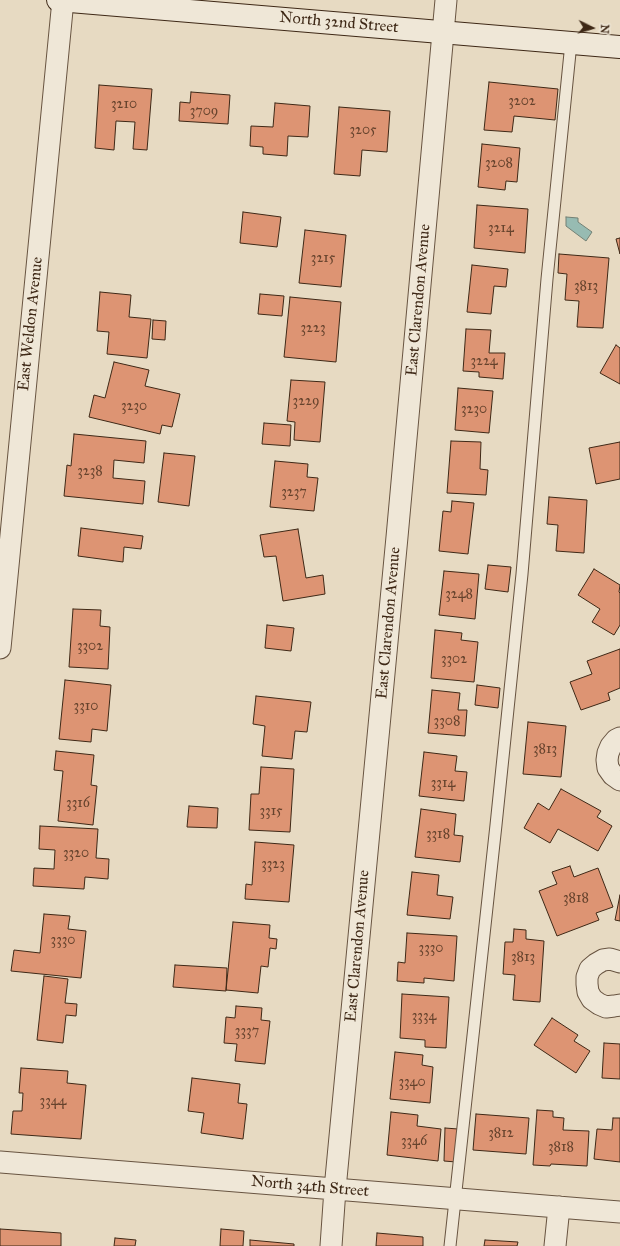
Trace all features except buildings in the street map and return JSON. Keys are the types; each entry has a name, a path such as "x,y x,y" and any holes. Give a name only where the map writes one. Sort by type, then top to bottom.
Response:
{"main road":[{"name":"North 32nd Street","path":"58,0 157,4 443,32 620,47"}],"street":[{"name":"East Weldon Avenue","path":"0,648 63,0"},
{"name":"East Clarendon Avenue","path":"331,1246 335,1189 446,0"},
{"path":"620,738 611,746 608,752 607,760 608,768 612,775 620,780"},
{"path":"620,962 610,959 603,960 590,969 587,977 588,992 592,999 598,1004 606,1007 620,1004"},
{"name":"North 34th Street","path":"0,1162 620,1212"},
{"path":"555,1246 559,1207"}],"lane":[{"path":"450,1246 522,574 547,279 571,43"}],"water":[{"path":"566,217 578,218 578,222 592,232 586,241 566,226"}]}
